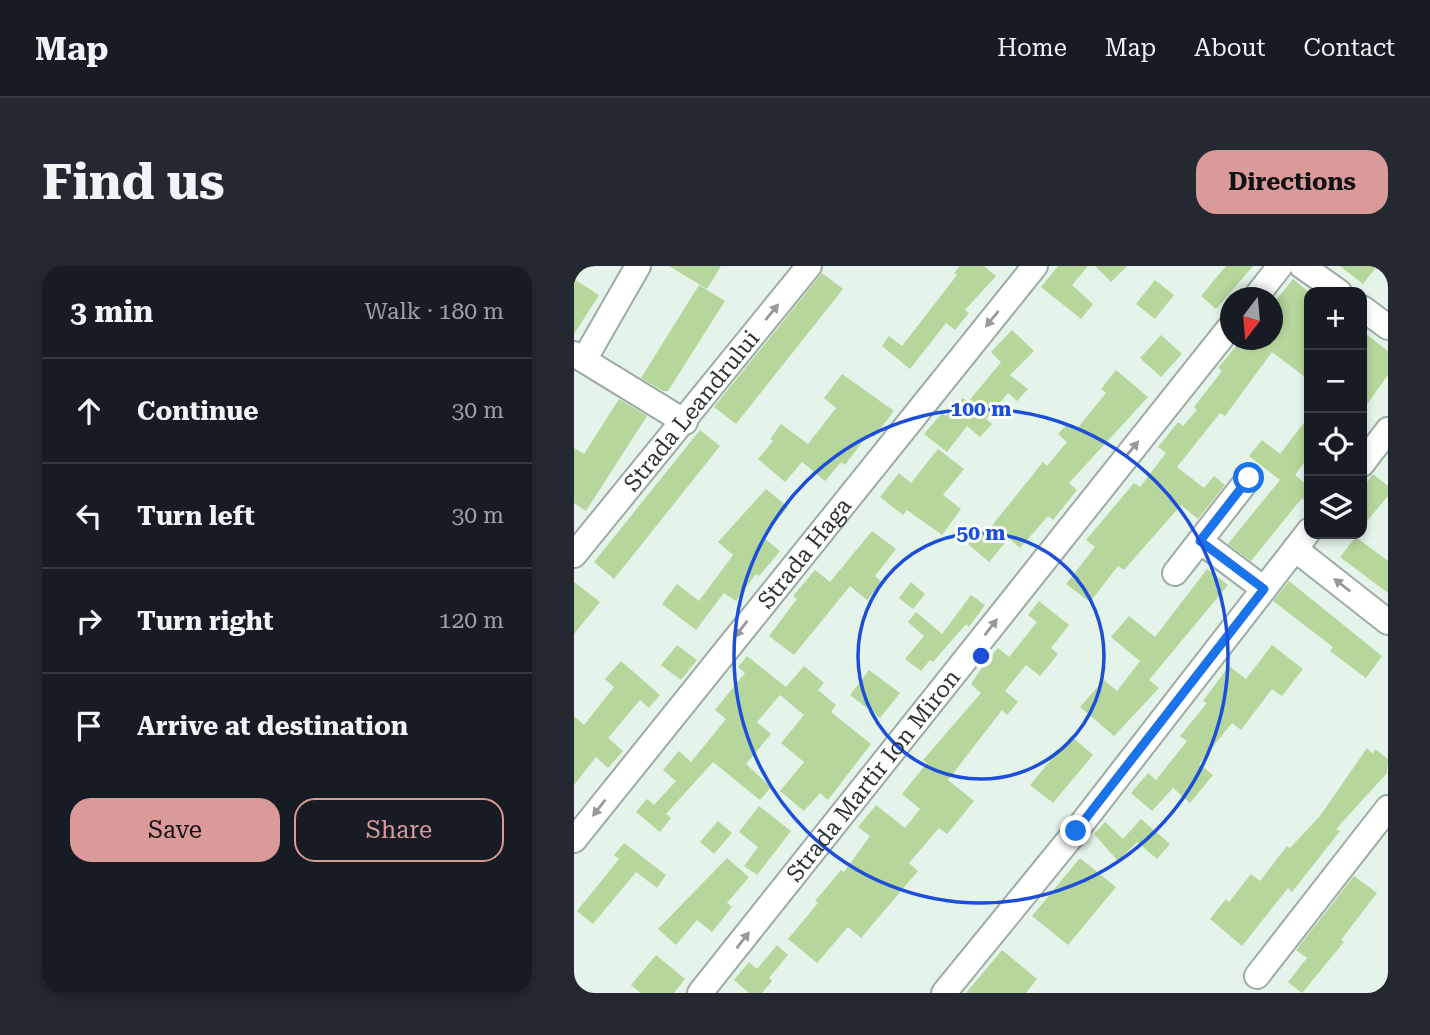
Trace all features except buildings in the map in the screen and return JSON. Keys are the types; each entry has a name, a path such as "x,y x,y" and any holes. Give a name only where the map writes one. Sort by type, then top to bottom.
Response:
{"street":[{"path":"638,266 579,357 685,422"},
{"name":"Strada Leandrului","path":"574,555 685,422 809,266"},
{"name":"Strada Haga","path":"574,840 1035,266"},
{"path":"1264,287 1280,266"},
{"path":"1301,266 1332,287"},
{"path":"1367,312 1388,327"},
{"name":"Strada Martir Ion Miron","path":"700,993 1220,340"},
{"path":"1367,457 1388,430"},
{"path":"1175,573 1249,478"},
{"path":"944,993 1076,831 1302,540 1387,620"},
{"path":"1200,541 1264,589"},
{"path":"1257,976 1388,808"}],"route":[{"path":"1076,831 1264,589 1200,541 1249,478"}]}
